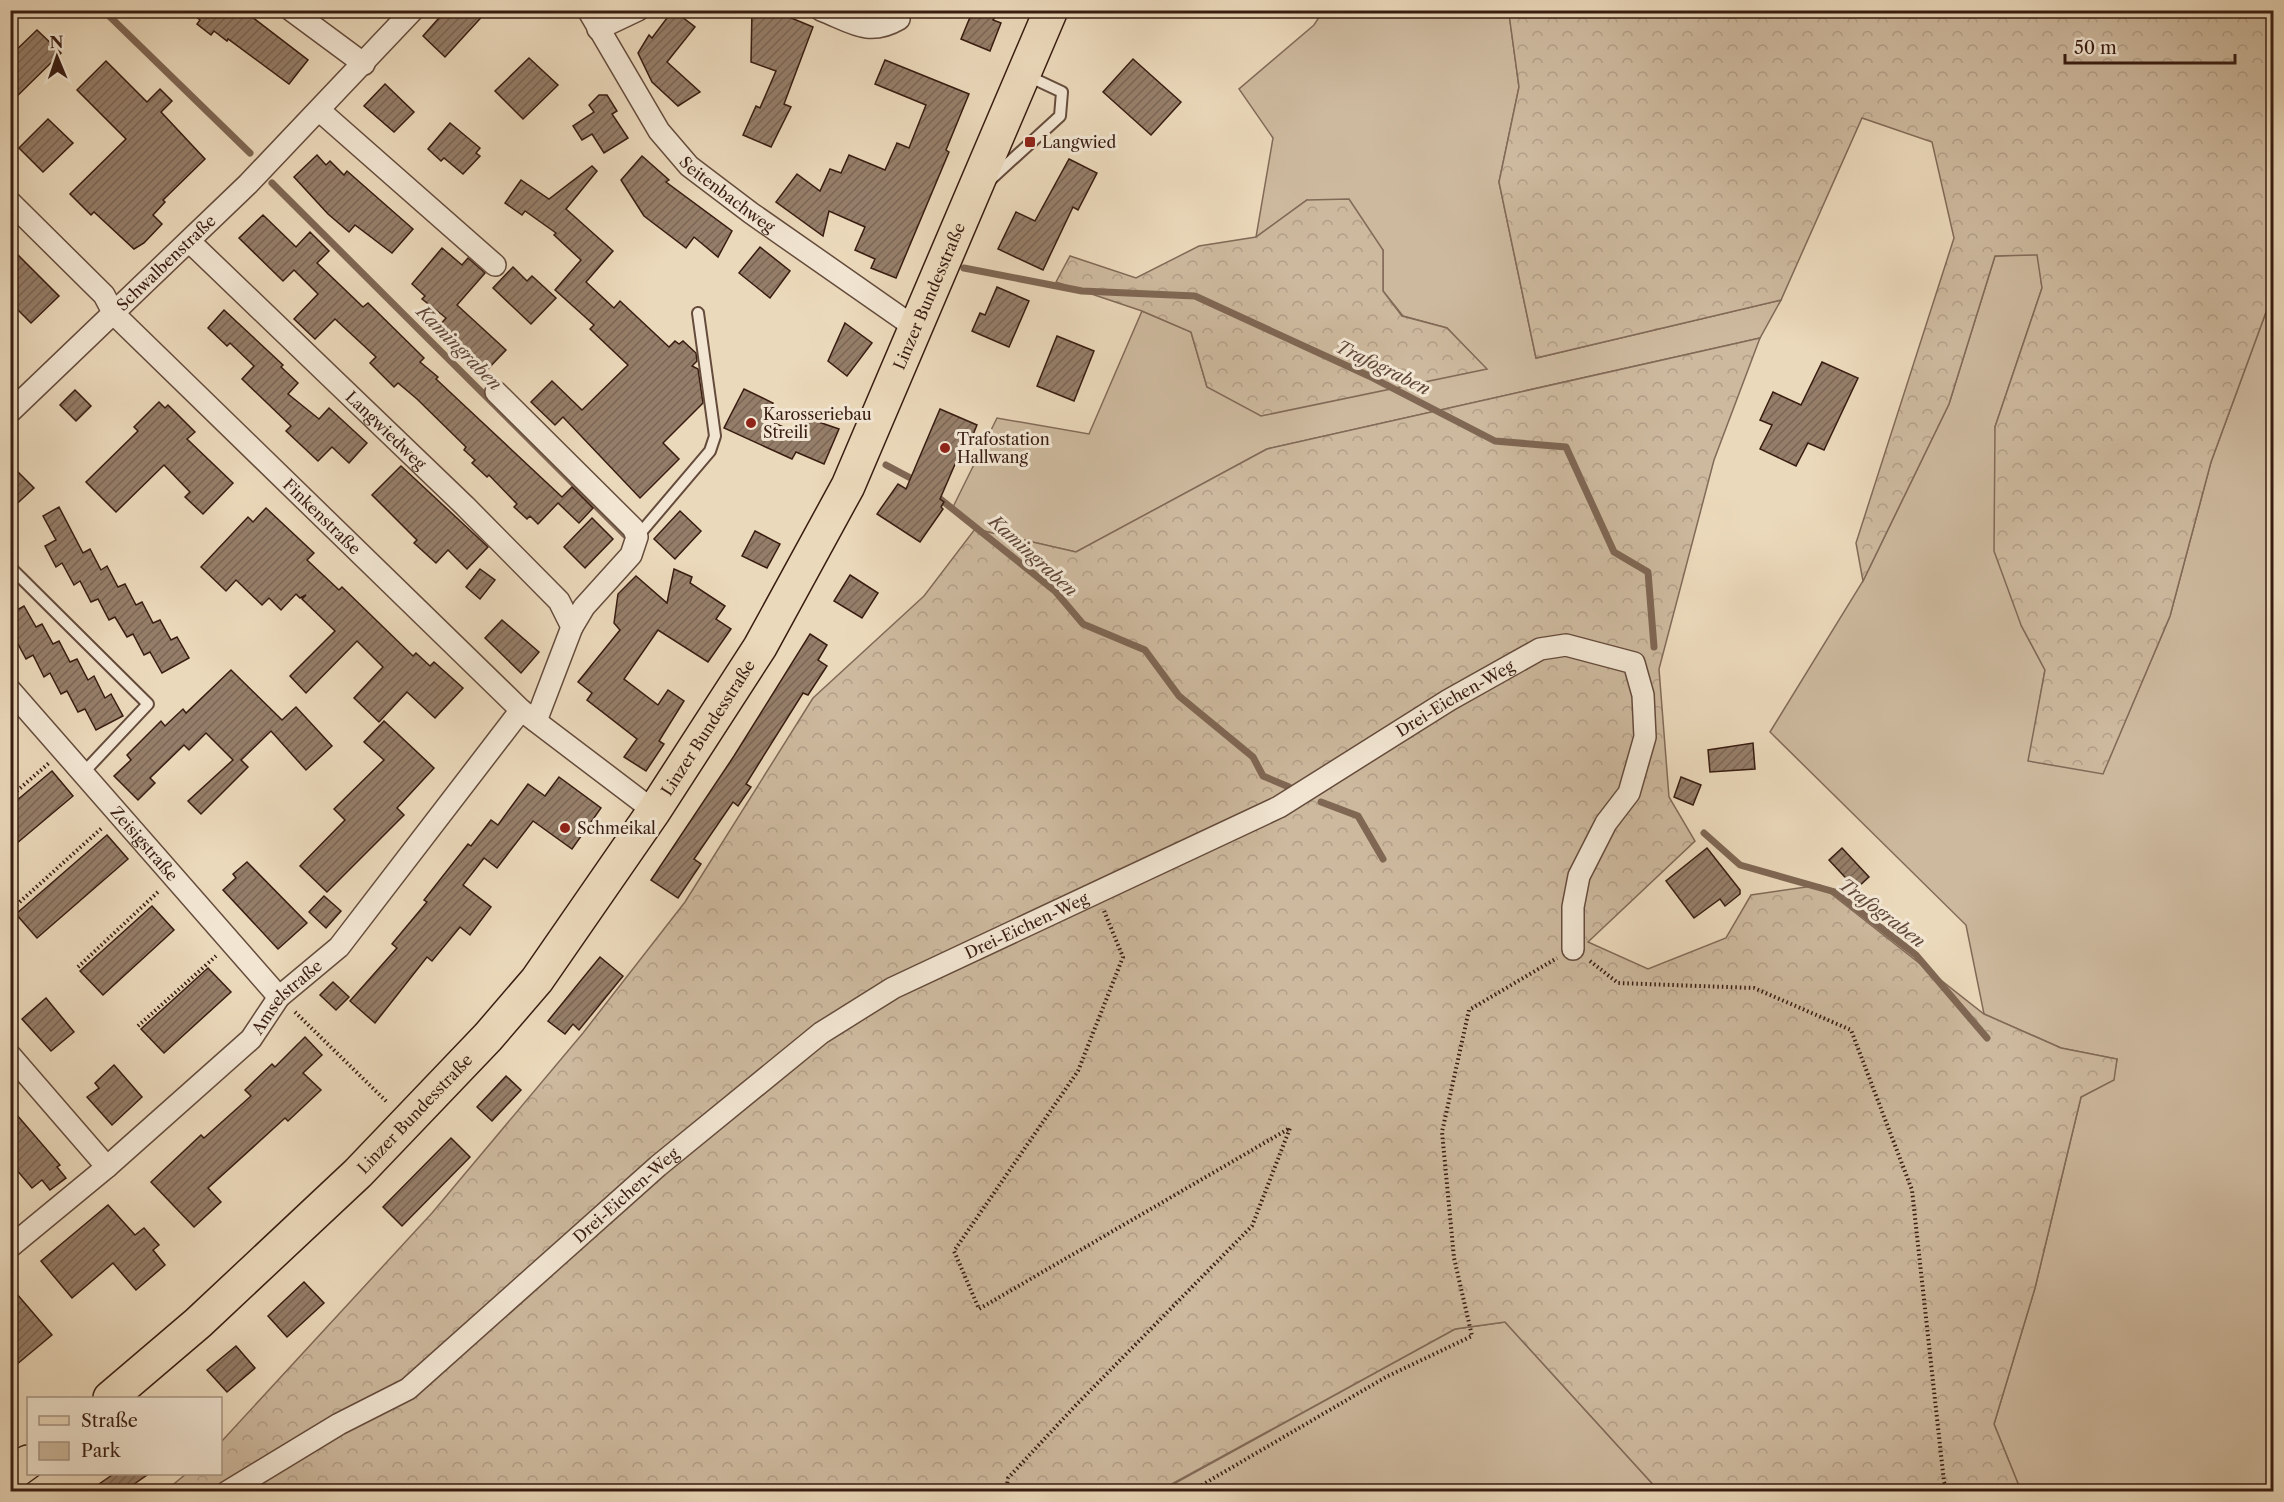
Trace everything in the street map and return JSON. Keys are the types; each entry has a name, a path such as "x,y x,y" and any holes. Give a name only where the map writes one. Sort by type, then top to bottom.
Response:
{"main road":[{"name":"Linzer Bundesstraße","path":"111,1397 198,1323 358,1173 480,1045 537,980 654,811 771,627 848,486 917,329 1051,10"},
{"path":"10,1475 27,1463"}],"street":[{"path":"291,10 364,64"},
{"name":"Schwalbenstraße","path":"10,412 114,314 320,111 413,10"},
{"path":"593,20 638,10"},
{"path":"821,10 869,29 883,28 899,19"},
{"name":"Seitenbachweg","path":"593,20 660,131 689,166 769,226 917,329"},
{"path":"320,111 495,265"},
{"name":"Finkenstraße","path":"10,202 104,295 114,314 529,715 654,811"},
{"name":"Langwiedweg","path":"189,241 465,506 559,601 572,627"},
{"path":"496,392 633,528 638,537 632,555 584,607 529,715"},
{"name":"Drei-Eichen-Weg","path":"227,1491 339,1424 408,1389 658,1166 821,1033 893,988 1279,807 1459,694 1540,649 1566,645 1634,663 1642,695 1644,737 1629,793 1606,823 1579,876 1574,907 1573,948"},
{"name":"Zeisigstraße","path":"10,690 65,749 279,997"},
{"name":"Amselstraße","path":"10,1247 107,1167 251,1039 279,997 339,947 529,715"},
{"path":"10,1055 107,1167"}],"lane":[{"path":"974,195 1060,116 1062,92 1025,75"},
{"path":"638,537 710,451 715,436 698,313"},
{"path":"10,567 148,704 84,772"}],"path":[{"path":"10,797 65,749"},
{"path":"12,908 119,813"},
{"path":"78,967 175,877"},
{"path":"1006,1491 1008,1478 1077,1404 1252,1226 1290,1128 979,1309 954,1251 1078,1071 1124,957 1097,893"},
{"path":"138,1026 232,942"},
{"path":"1191,1491 1386,1377 1472,1336 1454,1258 1442,1132 1469,1011 1573,948 1618,982 1754,988 1851,1030 1912,1190 1944,1482 1948,1491"},
{"path":"279,997 387,1102"}],"green space":[{"path":"1495,10 1509,13 1519,87 1499,182 1536,358 1781,300 1760,338 1267,449 1076,552 975,529 952,509 997,418 1089,434 1142,311 1191,332 1207,387 1486,369 1447,328 1403,316 1383,291 1383,250 1307,200 1256,237 1273,138 1239,89 1314,25 1323,11"},
{"path":"1496,11 2273,11 2273,293 2211,462 2170,616 2103,774 2028,761 2045,670 2021,625 1994,551 1995,427 2042,288 2037,255 1995,256 1949,404 1863,581 1856,543 1954,238 1932,142 1862,118 1781,300 1536,358 1499,182 1519,87 1509,14"},
{"path":"1349,199 1383,250 1383,291 1402,316 1447,328 1487,369 1261,416 1207,387 1191,332 1142,311 1056,282 1070,256 1136,278 1199,246 1256,237 1307,200"},
{"path":"2038,254 2042,288 1995,427 2021,625 2045,670 2029,761 2103,773 2170,616 2211,462 2273,293 2273,1491 2021,1491 1994,1424 2035,1288 2081,1097 2113,1080 2117,1059 2061,1048 1984,1014 1966,925 1770,732 1863,581 1949,404 1995,256"},
{"path":"1760,338 1714,460 1659,669 1669,797 1695,841 1588,942 1648,969 1726,938 1751,895 1820,885 1984,1014 2061,1048 2117,1059 2114,1080 2081,1097 2035,1288 1994,1424 2021,1491 1799,1492 1798,1489 1786,1492 1659,1491 1505,1322 1455,1329 1159,1491 164,1492 185,1475 222,1475 222,1441 432,1213 583,1033 685,902 813,698 924,596 975,529 1076,552 1267,449"},
{"path":"1505,1322 1659,1491 1159,1492 1455,1329"}],"building":[{"path":"188,10 243,10 308,60 289,84 228,39 227,41 214,31 211,35 197,24 200,20"},
{"path":"446,10 488,10 445,57 423,36"},
{"path":"673,10 695,27 667,62 700,92 678,106 652,82 638,53 649,35 652,38"},
{"path":"752,10 772,10 813,27 784,104 791,107 771,147 743,135 756,106 760,108 776,71 751,62"},
{"path":"973,10 995,17 993,20 1001,23 990,51 961,39"},
{"path":"37,30 61,53 10,103 10,56"},
{"path":"529,58 558,85 523,119 495,91"},
{"path":"1133,59 1181,102 1151,135 1103,92"},
{"path":"885,60 969,94 946,150 949,152 896,278 871,268 875,259 855,250 865,227 829,211 823,236 776,202 797,174 820,191 830,169 841,173 849,155 885,170 897,143 909,148 926,105 875,84"},
{"path":"106,61 147,102 160,89 172,101 161,112 205,159 163,200 165,202 153,215 162,224 144,243 134,249 94,212 91,215 70,194 126,139 77,90"},
{"path":"385,84 414,112 394,132 364,106"},
{"path":"599,95 607,95 617,111 612,114 628,138 604,153 592,134 582,140 573,126 594,112 589,105"},
{"path":"48,119 73,143 43,172 19,148"},
{"path":"450,123 480,148 476,153 480,156 463,174 444,158 441,161 428,149"},
{"path":"317,155 326,165 330,161 344,175 347,171 413,229 392,253 355,225 349,232 328,214 294,177"},
{"path":"642,156 669,180 666,182 732,231 718,257 694,237 686,248 644,216 621,180"},
{"path":"1069,159 1097,173 1078,210 1073,207 1043,270 998,249 1016,212 1035,221"},
{"path":"592,166 597,171 566,209 613,251 586,282 614,308 620,301 669,347 675,341 679,344 683,341 696,353 697,361 692,366 698,369 703,403 663,443 679,459 640,498 563,417 555,425 531,402 552,381 582,410 628,365 590,329 594,325 555,290 581,260 554,235 556,233 525,211 522,215 505,203 521,180 549,199"},
{"path":"263,215 296,247 310,232 329,251 317,263 363,307 368,303 424,358 420,362 438,377 436,379 562,497 572,487 593,508 579,523 558,503 538,524 530,516 527,519 514,507 517,504 489,475 487,477 472,463 475,460 464,450 466,447 398,383 394,387 370,363 376,357 335,319 315,339 294,319 318,294 294,270 283,281 239,238"},
{"path":"10,247 59,296 31,323 10,302"},
{"path":"760,247 790,271 770,298 739,273"},
{"path":"442,248 462,265 468,258 485,273 457,305 506,350 486,371 438,327 446,318 422,299 425,296 412,284"},
{"path":"513,267 527,281 532,276 556,298 531,324 493,288"},
{"path":"997,287 1029,301 1009,347 972,331 980,313 985,315"},
{"path":"224,310 283,365 281,367 298,383 288,394 319,419 329,408 367,443 349,463 332,447 318,461 286,431 291,426 242,379 254,366 230,343 227,346 208,328"},
{"path":"845,323 872,343 847,376 828,361"},
{"path":"1057,336 1094,351 1074,401 1037,386"},
{"path":"1822,362 1858,378 1824,450 1808,443 1796,466 1760,449 1772,425 1760,420 1773,392 1801,405"},
{"name":"Karosseriebau Streili","path":"744,389 773,403 765,419 797,433 804,417 839,429 824,464 796,452 792,459 724,428"},
{"path":"75,390 91,406 76,421 60,405"},
{"path":"159,402 165,408 168,405 195,432 187,439 233,483 203,514 185,497 190,492 164,465 116,512 86,482 138,431 134,427"},
{"path":"940,409 977,425 964,457 959,455 940,499 944,502 941,507 943,509 920,542 877,514 898,484 906,489"},
{"path":"10,464 34,488 10,510"},
{"path":"401,466 488,547 467,569 448,550 436,563 414,543 417,540 372,495"},
{"path":"59,507 83,553 90,549 101,570 107,566 118,587 125,584 136,605 142,602 153,623 160,620 171,640 177,637 189,658 162,673 150,652 144,655 133,634 127,637 115,617 109,620 98,599 91,602 80,581 74,585 62,563 56,567 45,546 56,540 43,516"},
{"path":"266,508 314,553 307,560 339,590 342,587 413,656 416,653 430,666 434,662 463,688 435,718 407,692 379,722 354,698 383,667 357,641 306,693 290,676 335,631 302,599 306,595 300,598 296,594 281,610 269,598 262,605 236,580 226,591 201,567 248,517 253,522"},
{"path":"680,511 701,531 675,559 654,539"},
{"path":"592,518 613,539 585,568 564,547"},
{"path":"755,531 780,544 767,568 742,556"},
{"path":"480,569 495,580 480,599 466,587"},
{"path":"674,569 692,577 690,583 725,606 716,619 731,629 708,662 658,630 624,679 658,705 668,690 684,701 659,741 664,744 646,771 624,757 637,739 587,700 592,693 578,682 620,630 614,623 618,594 636,576 667,603"},
{"path":"850,575 878,593 862,618 834,601"},
{"path":"24,606 36,627 42,624 53,644 59,641 70,662 77,659 88,680 94,676 105,698 111,694 123,716 96,730 85,709 78,712 67,691 61,694 50,673 44,677 33,655 26,659 10,629 10,614"},
{"path":"502,620 539,652 521,673 485,638"},
{"path":"810,634 827,645 818,660 827,666 808,695 803,693 746,784 751,787 738,806 733,802 694,859 701,864 678,898 651,880 734,756"},
{"path":"231,670 282,720 296,707 332,746 306,770 271,731 241,760 248,767 201,814 188,801 233,760 206,733 189,750 184,745 150,778 155,783 138,800 114,776 131,760 127,755 161,721 165,726 183,709 186,713"},
{"path":"384,721 434,768 397,808 404,815 327,892 300,866 345,820 334,809 384,760 364,742"},
{"path":"1753,743 1755,769 1710,772 1708,750"},
{"path":"52,771 73,796 10,849 10,806"},
{"path":"559,777 601,808 572,849 533,821 497,868 484,858 463,885 491,907 470,935 460,927 432,961 427,957 375,1023 350,1001 397,948 392,944 427,902 424,900 468,844 471,846 491,820 498,825 528,784 545,796"},
{"path":"1681,777 1701,785 1693,805 1674,797"},
{"path":"107,835 128,859 37,938 16,914"},
{"path":"1707,848 1740,890 1740,894 1725,906 1720,899 1694,918 1666,881"},
{"path":"1842,848 1869,877 1856,889 1829,860"},
{"path":"247,862 307,923 278,949 223,890 236,878 233,874"},
{"path":"324,896 341,911 326,928 309,912"},
{"path":"152,906 174,930 103,995 80,971"},
{"path":"600,957 623,976 579,1030 573,1024 565,1034 548,1021"},
{"path":"208,968 231,992 164,1053 141,1029"},
{"path":"333,982 349,997 336,1010 320,995"},
{"path":"46,998 74,1032 51,1051 22,1019"},
{"path":"305,1037 322,1055 303,1073 321,1090 288,1121 285,1118 208,1188 221,1202 194,1227 151,1182 201,1135 204,1138 251,1096 245,1090 272,1064 275,1067"},
{"path":"114,1065 142,1097 112,1125 87,1097 99,1088 95,1083"},
{"path":"506,1076 521,1090 492,1121 477,1107"},
{"path":"10,1107 60,1165 57,1167 66,1178 50,1190 42,1180 32,1188 10,1162"},
{"path":"451,1138 470,1157 402,1226 383,1207"},
{"path":"108,1205 135,1235 144,1228 159,1245 153,1250 165,1265 136,1290 113,1263 72,1298 41,1261"},
{"path":"304,1282 324,1303 287,1337 268,1316"},
{"path":"10,1286 52,1335 10,1370"},
{"path":"236,1346 255,1368 227,1392 207,1370"},
{"path":"112,1475 147,1475 124,1491 89,1491"}],"waterway":[{"path":"103,10 250,153"},
{"name":"Kamingraben","path":"272,183 625,535"},
{"name":"Trafograben","path":"964,268 1082,291 1195,296 1369,376 1495,441 1566,447 1614,552 1648,572 1654,647"},
{"name":"Kamingraben","path":"886,465 918,482"},
{"name":"Kamingraben","path":"934,494 1055,591 1083,624 1145,650 1179,696 1253,757 1263,776 1289,787"},
{"path":"1321,802 1358,816 1383,859"},
{"name":"Trafograben","path":"1704,833 1740,865 1835,892 1916,955 1987,1038"}],"place":[{"name":"Langwied","path":"1030,142"},
{"name":"Karosseriebau Streili","path":"751,423"},
{"name":"Trafostation Hallwang","path":"945,448"},
{"name":"Schmeikal","path":"565,828"}]}
